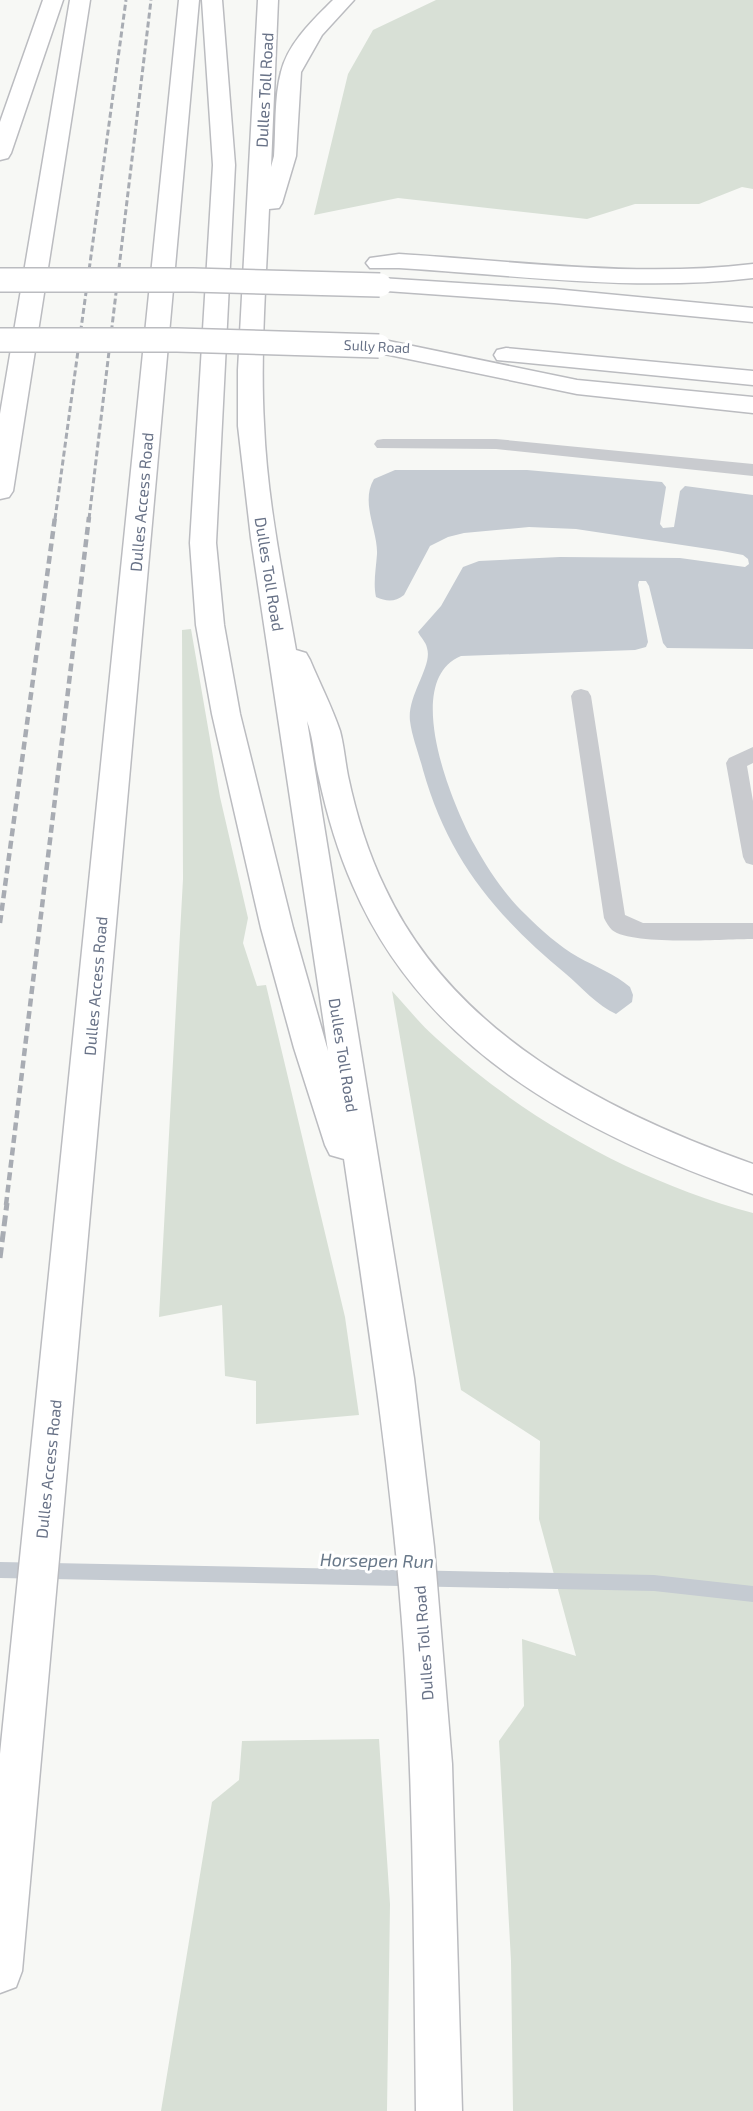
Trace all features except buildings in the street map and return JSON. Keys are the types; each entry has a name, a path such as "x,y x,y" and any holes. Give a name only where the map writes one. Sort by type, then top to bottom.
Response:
{"highway":[{"path":"0,153 53,0"},
{"path":"0,491 80,0"},
{"name":"Dulles Access Road","path":"0,1971 189,0"},
{"path":"212,0 224,165 204,533 210,625 228,724 277,928 310,1048 372,1235"},
{"name":"Dulles Toll Road","path":"268,0 250,370 255,478 395,1378 424,1649 432,1800 439,2111"},
{"path":"256,254 285,156 291,72 297,57 314,31 344,0"},
{"path":"379,274 399,261 653,277 710,276 753,271"},
{"path":"0,280 193,280 379,274 565,297 753,315"},
{"name":"Sully Road","path":"0,340 189,340 379,346 638,366 753,378"},
{"path":"379,346 576,387 753,405"},
{"path":"275,610 325,732 343,815 370,891 389,927 415,966 450,1007 495,1046 542,1079 639,1134 753,1179"}],"lane":[{"path":"383,444 507,445 595,452 753,470"},
{"path":"581,696 615,918 621,925 643,930 753,930"},
{"path":"753,754 736,763 753,857"}],"shaded area":[{"path":"436,0 753,0 753,189 742,187 699,204 635,204 587,219 398,198 314,215 348,74 373,30"},
{"path":"395,470 527,470 662,482 666,487 660,524 663,528 674,527 680,491 685,486 753,495 753,649 667,648 663,643 649,586 646,581 639,581 648,642 646,647 635,650 461,656 443,670 435,690 433,716 444,774 479,853 510,898 544,932 571,953 612,974 630,987 633,995 632,1002 616,1014 590,996 518,930 478,884 446,831 433,802 410,721 412,701 428,655 426,644 418,632 441,606 463,567 479,561 560,557 680,558 745,567 749,564 748,559 743,555 722,551 576,529 529,527 464,533 448,537 430,546 404,595 394,600 384,600 376,597 375,592 377,545 369,497 374,479"},
{"path":"191,629 220,797 248,918 243,943 257,986 266,985 345,1317 359,1415 256,1424 256,1381 225,1376 222,1305 159,1317 183,879 182,630"},
{"path":"392,991 430,1033 470,1068 545,1121 584,1144 667,1184 753,1213 753,2111 513,2111 511,1961 499,1741 524,1706 522,1639 576,1656 539,1519 540,1441 461,1390"},
{"path":"379,1739 390,1904 387,2111 161,2111 212,1802 239,1780 242,1741"}],"waterway":[{"name":"Horsepen Run","path":"0,1570 654,1583 753,1594"}],"railway":[{"path":"55,519 126,0"},
{"path":"89,519 151,0"},
{"path":"0,923 55,517"},
{"path":"6,1205 89,517"},
{"path":"0,1258 7,1203"}]}
